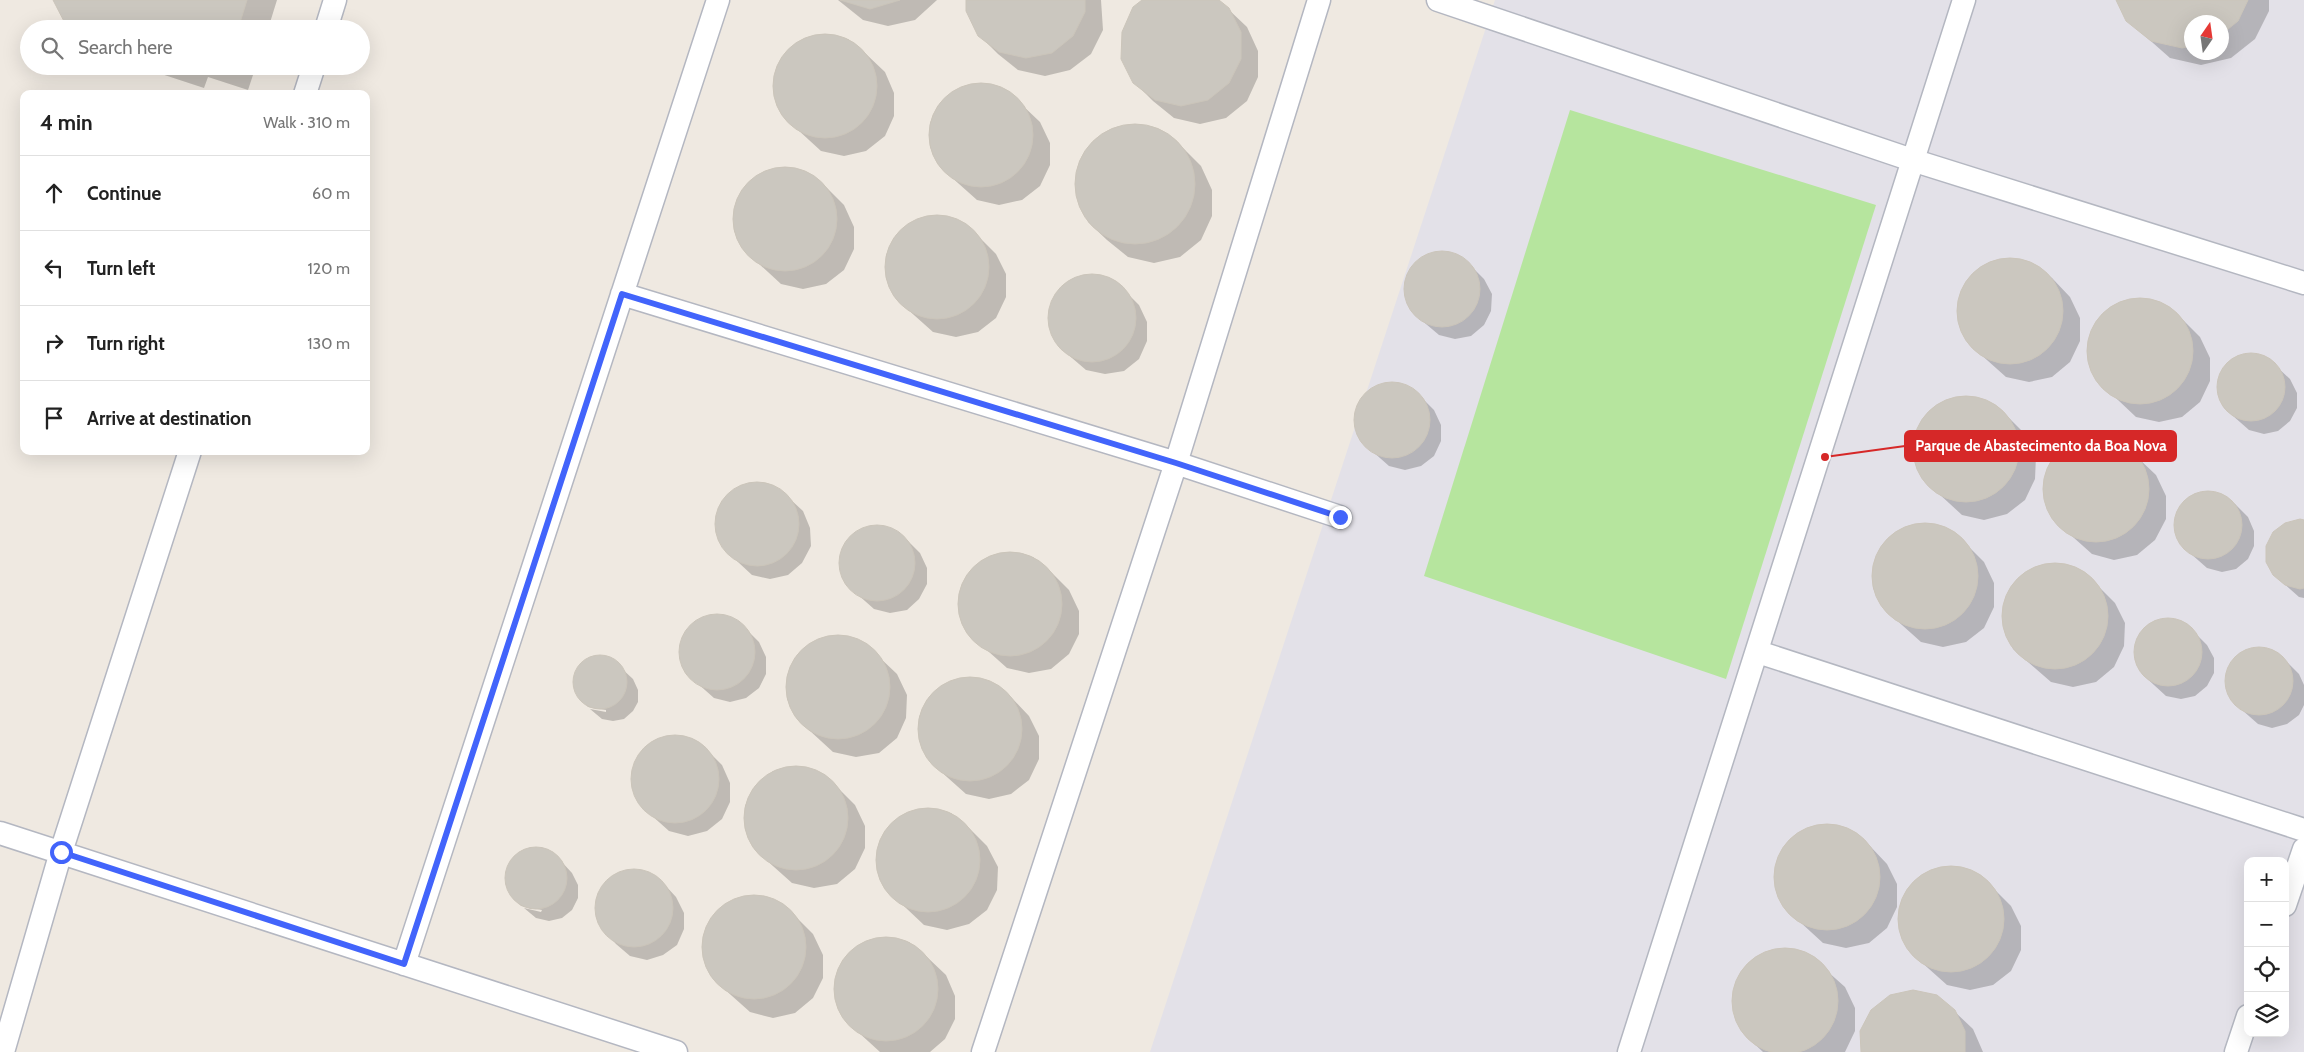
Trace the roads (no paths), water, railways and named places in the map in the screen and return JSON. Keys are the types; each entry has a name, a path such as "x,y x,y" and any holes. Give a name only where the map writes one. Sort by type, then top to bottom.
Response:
{"lane":[{"path":"329,20 335,0"},
{"path":"404,964 718,0"},
{"path":"983,1052 1176,463 1319,0"},
{"path":"1438,0 1912,160 2304,283"},
{"path":"1629,1052 1758,652 1964,0"},
{"path":"306,90 311,75"},
{"path":"622,294 1176,463 1340,517"},
{"path":"3,1052 61,852 189,455"},
{"path":"1758,652 2304,830"},
{"path":"0,833 676,1052"},
{"path":"2286,902 2304,849"},
{"path":"2236,1052 2244,1028"}],"place":[{"name":"Parque de Abastecimento da Boa Nova","path":"1825,457"}]}
